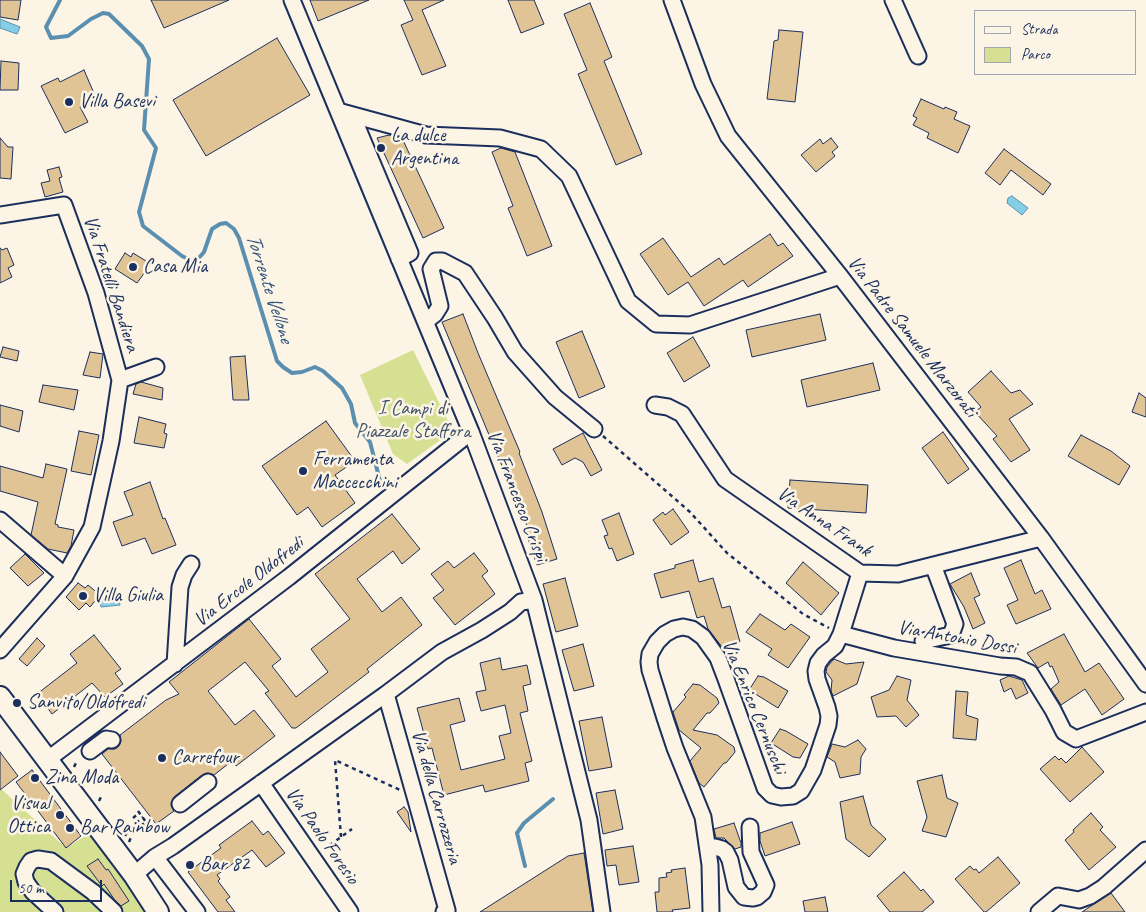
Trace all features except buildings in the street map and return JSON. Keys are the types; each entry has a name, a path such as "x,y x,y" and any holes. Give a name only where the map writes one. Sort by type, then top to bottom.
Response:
{"main road":[{"path":"0,697 134,875 158,912"}],"street":[{"name":"Via Francesco Crispi","path":"292,0 345,113 399,259 471,432 534,600 589,820 602,912"},
{"name":"Via Padre Samuele Marzorati","path":"672,0 703,84 728,136 840,276 1041,538 1146,684"},
{"path":"893,0 918,56"},
{"path":"345,113 426,135 500,138 541,149 569,176 628,301 656,324 690,326 840,276"},
{"name":"Via Fratelli Bandiera","path":"0,214 64,205 96,293 120,380 112,441 92,527 65,576 0,650"},
{"path":"426,321 435,314 440,306 431,269 436,261 442,261 465,273 515,352 555,397 594,429"},
{"name":"Via Fratelli Bandiera","path":"120,380 156,367"},
{"name":"Via Anna Frank","path":"655,405 668,407 682,414 725,478 860,574 898,574 1041,538"},
{"name":"Via Ercole Oldofredi","path":"48,760 289,577 471,432"},
{"path":"0,520 65,576"},
{"path":"176,664 180,587 191,564"},
{"path":"923,641 951,635 955,624 933,565"},
{"name":"Via Enrico Cernuschi","path":"711,912 708,848 703,817 675,748 650,670 649,662 653,647 665,634 683,627 692,629 703,637 718,658 724,672 765,788 772,795 787,797 801,791 810,777 825,736 829,716 819,688 816,671 818,663 835,646 841,634 860,574"},
{"path":"134,875 155,857 386,694 442,652 482,630 510,612 521,602 534,600"},
{"name":"Via Antonio Dossi","path":"841,634 894,648 1016,667 1023,670 1030,674 1040,688 1064,732 1076,739 1146,712"},
{"name":"Via della Carrozzeria","path":"386,694 446,911"},
{"path":"90,751 106,739 112,740"},
{"path":"180,804 208,782"},
{"name":"Via Paolo Foresio","path":"261,783 350,912"},
{"path":"708,848 716,847 726,852 731,864 736,887 744,897 756,897 763,892 766,885 753,860 749,839 750,827"},
{"path":"1039,912 1058,896 1079,900 1090,896 1104,887 1146,850"},
{"path":"155,857 197,912"},
{"path":"55,912 33,892 26,882 24,874 31,861 38,859 50,861 80,882 114,912"}],"path":[{"path":"594,429 690,512 727,553 774,593 802,614 841,634"},
{"path":"341,837 335,760 405,792"},
{"path":"74,767 77,761"},
{"path":"99,801 102,795"},
{"path":"132,818 138,812 143,817 146,822 139,827"},
{"path":"136,823 143,817"},
{"path":"119,828 122,822"},
{"path":"330,846 352,829"},
{"path":"125,836 128,830"},
{"path":"129,842 132,836"}],"green space":[{"name":"I Campi di Piazzale Staffora","path":"413,350 453,431 407,464 393,454 360,375"},
{"path":"0,788 66,848 90,833 154,912 0,912"}],"water":[{"path":"0,19 20,27 17,34 0,28"},
{"path":"1012,196 1028,208 1022,215 1007,203 1008,198"},
{"path":"119,597 120,605 101,607 99,599"}],"waterway":[{"name":"Torrente Vellone","path":"60,0 46,27 51,38 68,36 91,19 103,13 109,14 142,46 149,59 144,130 156,148 139,212 143,226 190,260 198,259 204,252 212,229 226,223 234,229 239,238 277,361 292,373 302,372 315,367 323,371 342,388 351,404 355,423 370,442 380,481 387,489"},
{"name":"Torrente Vellone","path":"525,866 517,833 524,823 553,799"}],"place":[{"name":"Villa Basevi","path":"69,102"},
{"name":"La dulce Argentina","path":"381,148"},
{"name":"Casa Mia","path":"133,267"},
{"name":"Ferramenta Maccecchini","path":"303,471"},
{"name":"Villa Giulia","path":"83,596"},
{"name":"Sanvito/Oldofredi","path":"17,703"},
{"name":"Carrefour","path":"162,758"},
{"name":"Zina Moda","path":"35,778"},
{"name":"Visual Ottica","path":"60,815"},
{"name":"Bar Rainbow","path":"70,828"},
{"name":"Bar 82","path":"190,865"}]}
